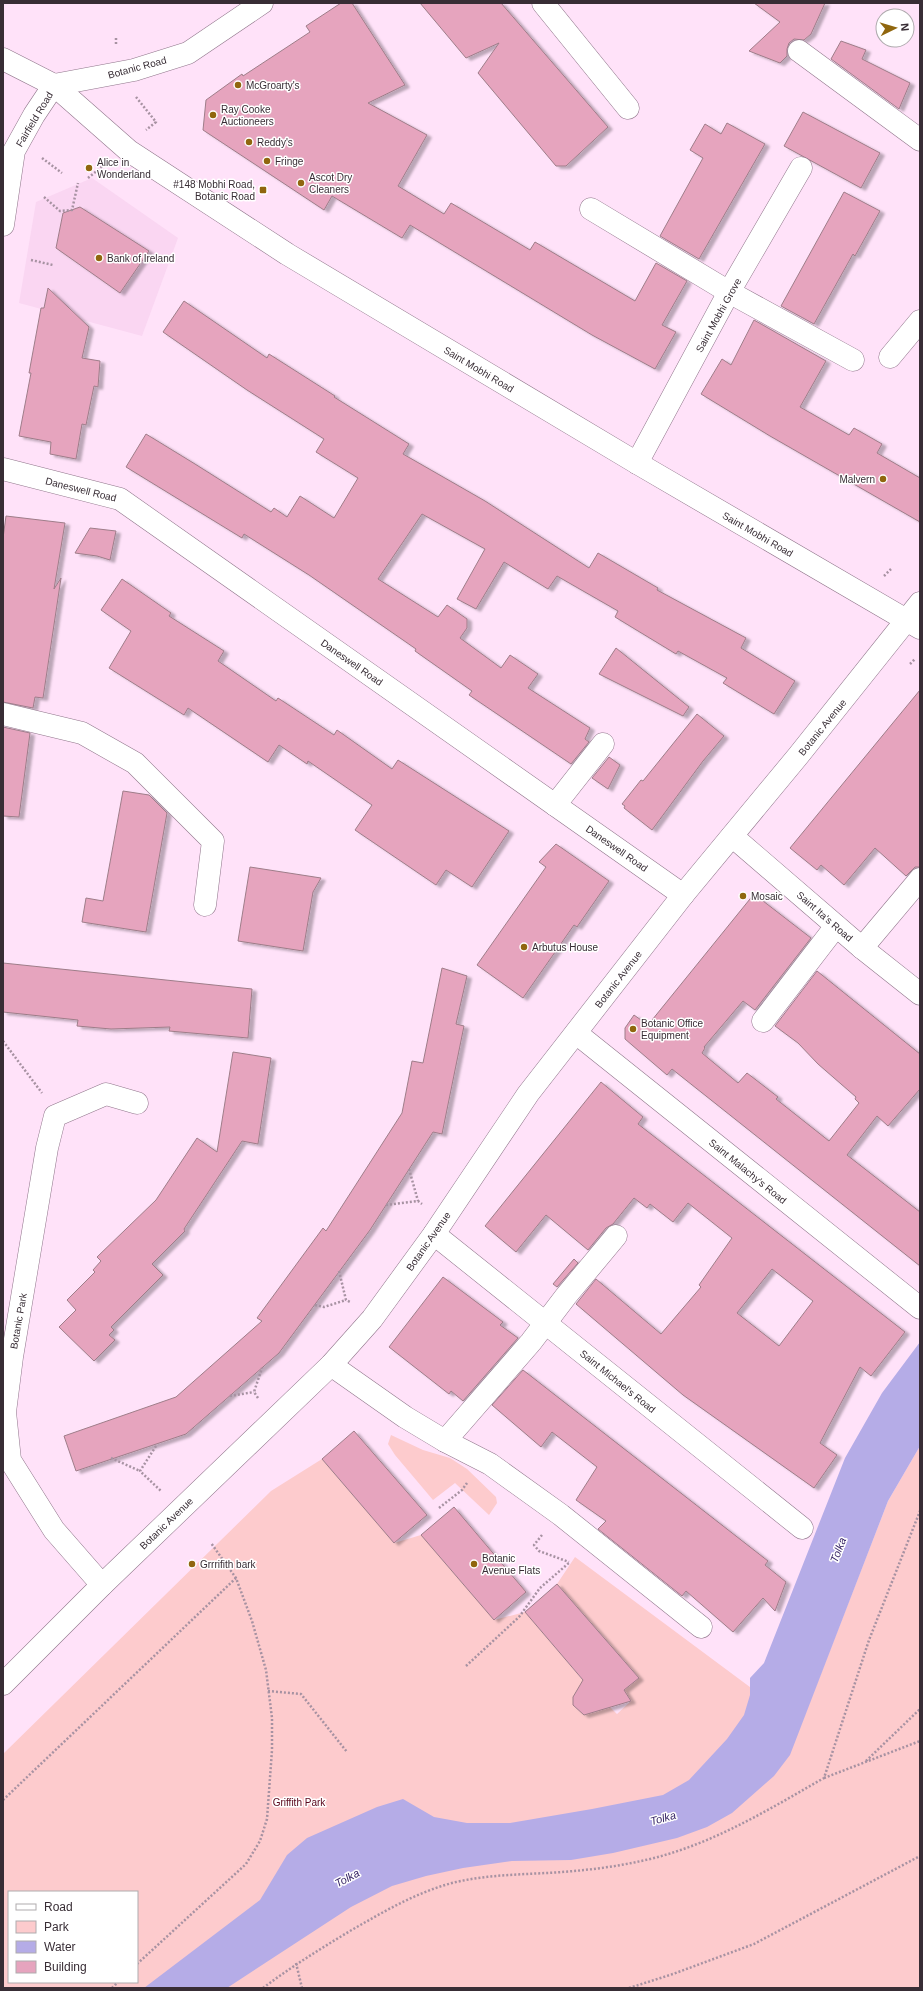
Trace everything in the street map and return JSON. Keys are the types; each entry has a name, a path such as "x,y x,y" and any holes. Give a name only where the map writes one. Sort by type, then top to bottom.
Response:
{"street":[{"name":"Botanic Road","path":"54,85 134,70 188,53 262,3"},
{"path":"543,3 628,108"},
{"path":"798,51 920,140"},
{"path":"3,59 54,85"},
{"name":"Fairfield Road","path":"3,226 14,151 34,115 54,85"},
{"name":"Saint Mobhi Road","path":"54,85 141,160 287,254 637,463 914,624"},
{"name":"Saint Mobhi Grove","path":"637,463 729,292 801,168"},
{"path":"592,209 729,292 852,360"},
{"path":"890,357 920,321"},
{"name":"Daneswell Road","path":"3,469 120,499 683,894"},
{"name":"Botanic Avenue","path":"3,1684 102,1585 331,1365 372,1318 434,1234 528,1094 683,894 914,624 920,603"},
{"path":"3,714 82,733 135,763 214,840 205,905"},
{"path":"555,805 603,744"},
{"name":"Saint Ita's Road","path":"732,836 862,948 920,994"},
{"path":"862,948 920,879"},
{"path":"763,1020 836,926"},
{"name":"Saint Malachy's Road","path":"576,1033 920,1308"},
{"name":"Botanic Park","path":"102,1585 54,1530 10,1460 5,1412 12,1357 47,1148 55,1116 106,1094 137,1103"},
{"name":"Saint Michael's Road","path":"434,1234 802,1528"},
{"path":"445,1441 546,1323 566,1296 616,1236"},
{"path":"331,1365 405,1417 445,1441 490,1464 580,1528 701,1627"}],"path":[{"path":"44,197 60,211 72,210 78,182"},
{"path":"31,260 53,265"},
{"path":"910,664 914,659"},
{"path":"3,1041 44,1098"},
{"path":"409,1169 418,1201 425,1207"},
{"path":"386,1205 418,1201"},
{"path":"340,1271 346,1300"},
{"path":"315,1304 324,1308 346,1300 355,1305"},
{"path":"258,1399 254,1392 262,1368"},
{"path":"230,1396 254,1392"},
{"path":"140,1471 156,1446"},
{"path":"111,1458 140,1471 164,1494"},
{"path":"439,1508 462,1490"},
{"path":"824,1778 869,1640 920,1511"},
{"path":"138,1963 246,1864 260,1841 267,1819 272,1750 272,1718 266,1670 254,1628 236,1578 211,1543"},
{"path":"466,1666 519,1617 540,1588 570,1562"},
{"path":"3,1800 236,1578"},
{"path":"268,1691 301,1694 347,1752"},
{"path":"864,1762 920,1709"},
{"path":"262,1988 296,1963 377,1915 415,1895 453,1883 517,1874 575,1871 642,1861 705,1841 737,1827 824,1778 920,1741"},
{"path":"629,1988 673,1974 754,1944 920,1856"},
{"path":"296,1963 302,1988"}],"shaded area":[{"path":"92,178 178,238 142,336 19,303 36,202"}],"green space":[{"path":"391,1435 423,1450 450,1458 467,1469 496,1497 497,1503 489,1515 455,1483 433,1500 395,1455 388,1444"},
{"name":"Griffith Park","path":"920,1446 920,1988 3,1988 3,1754 271,1491 322,1459 394,1543 421,1535 494,1620 525,1612 586,1684 580,1687 576,1692 573,1701 573,1705 583,1714 596,1712 607,1704 617,1714 631,1701 621,1689 639,1678 557,1584 575,1557 801,1725 888,1501"}],"water":[{"name":"Tolka","path":"920,1342 920,1446 888,1501 790,1755 774,1776 732,1813 707,1827 677,1838 613,1853 571,1860 512,1861 463,1868 426,1876 392,1886 351,1907 227,1988 144,1988 260,1900 287,1855 307,1838 377,1807 403,1799 434,1817 467,1823 510,1823 663,1795 689,1780 727,1739 744,1715 750,1695 750,1678 764,1663 845,1458 882,1393"}],"building":[{"path":"341,3 352,3 405,85 368,103 427,135 398,186 444,214 451,203 530,250 535,242 635,301 656,263 687,281 662,325 676,332 655,369 592,335 410,225 402,238 332,196 324,210 203,130 206,100 242,74 243,76 310,32 306,26"},
{"path":"420,3 501,3 608,127 566,166 556,166 478,73 499,43 466,58"},
{"path":"754,3 825,3 811,34 804,40 794,39 789,43 787,56 780,63 749,51 780,22"},
{"path":"841,41 866,50 862,59 910,83 899,109 831,59"},
{"path":"803,112 880,153 861,188 784,146"},
{"path":"727,123 765,144 699,259 660,236 703,158 690,150 705,124 721,134"},
{"path":"844,192 880,211 855,256 853,254 814,324 781,306"},
{"name":"Bank of Ireland","path":"80,207 149,251 120,293 56,248 63,213"},
{"path":"48,288 89,327 82,358 100,361 98,387 94,386 86,425 82,424 76,459 50,454 51,442 19,436 41,308 44,308"},
{"path":"184,301 267,358 269,354 409,444 403,454 485,501 589,568 598,553 658,588 657,590 746,638 741,648 795,681 774,714 723,683 727,678 678,651 676,654 615,617 618,611 557,576 548,589 504,562 476,609 457,599 485,549 422,514 378,579 438,617 447,605 467,619 467,628 460,638 501,668 510,655 538,674 528,688 590,728 585,739 589,742 571,764 469,695 472,691 415,651 416,649 309,575 244,534 242,538 126,467 146,434 271,512 274,508 287,517 300,496 334,518 358,478 316,452 324,439 247,390 163,332"},
{"path":"754,320 826,361 800,407 849,435 854,428 882,444 877,453 920,478 920,522 770,436 701,394 722,359 731,365"},
{"path":"6,516 65,523 54,589 61,578 43,698 35,697 33,708 3,702 3,538"},
{"path":"90,528 116,531 110,560 97,556 75,553"},
{"path":"122,579 171,613 169,616 224,651 218,661 276,701 278,698 334,735 337,730 392,769 398,760 509,831 472,887 446,870 436,885 355,830 372,805 308,761 307,764 279,745 268,762 188,708 184,715 109,668 131,631 101,610"},
{"path":"616,648 689,707 683,716 599,674"},
{"path":"920,690 920,867 915,867 906,876 875,848 844,885 821,865 817,870 790,848"},
{"path":"697,714 724,736 703,761 652,830 624,808 625,806 622,804 641,780 643,781"},
{"path":"3,727 30,733 19,817 3,816"},
{"path":"609,757 620,765 608,789 592,778"},
{"path":"123,791 149,795 167,813 146,932 82,922 86,898 103,901"},
{"path":"556,844 609,881 577,927 574,925 523,998 477,965 546,867 539,862"},
{"path":"250,867 321,878 313,892 303,951 238,941"},
{"path":"754,894 811,938 755,1010 743,1001 704,1047 705,1048 702,1053 738,1083 747,1073 778,1097 776,1099 829,1141 859,1103 855,1099 856,1097 818,1064 798,1043 775,1026 817,971 920,1054 920,1089 888,1126 877,1116 847,1155 920,1212 920,1266 672,1069 667,1075 625,1039 625,1028 634,1015 648,1025"},
{"path":"3,963 252,989 248,1038 169,1031 170,1027 111,1029 77,1026 78,1020 3,1012"},
{"path":"442,968 467,976 456,1024 464,1026 442,1134 433,1132 370,1230 279,1353 186,1434 76,1471 64,1436 176,1397 262,1321 257,1318 323,1228 326,1231 402,1113 412,1061 423,1063"},
{"path":"233,1052 271,1058 258,1144 242,1141 184,1229 185,1231 152,1264 163,1275 111,1327 114,1330 109,1335 115,1340 94,1361 59,1327 76,1310 67,1300 95,1272 93,1270 101,1261 97,1257 156,1200 197,1138 217,1152"},
{"path":"601,1082 643,1117 638,1124 905,1332 871,1376 860,1367 820,1443 837,1455 814,1488 683,1395 576,1304 596,1279 661,1334 701,1287 699,1285 732,1238 688,1203 673,1222 650,1204 647,1208 634,1198 613,1224 606,1228 588,1250 546,1215 516,1252 485,1226","holes":["772,1269 813,1301 779,1346 737,1313"]},
{"path":"574,1259 578,1263 557,1287 553,1284"},
{"path":"443,1277 503,1322 500,1325 518,1338 463,1401 451,1391 449,1394 389,1347"},
{"path":"523,1370 768,1561 765,1565 786,1582 775,1611 763,1598 733,1632 686,1591 682,1596 598,1529 606,1521 576,1500 597,1467 552,1432 541,1447 492,1405"},
{"path":"354,1431 427,1515 394,1543 322,1459"},
{"name":"Botanic Avenue Flats","path":"454,1507 526,1592 494,1620 421,1535"},
{"name":"Botanic Avenue Flats","path":"557,1584 639,1678 624,1690 631,1701 584,1715 573,1705 573,1697 583,1680 525,1612"}],"place":[{"name":"McGroarty's","path":"238,85"},
{"name":"Ray Cooke Auctioneers","path":"213,115"},
{"name":"Reddy's","path":"249,142"},
{"name":"Fringe","path":"267,161"},
{"name":"Alice in Wonderland","path":"89,168"},
{"name":"Ascot Dry Cleaners","path":"301,183"},
{"name":"#148 Mobhi Road, Botanic Road","path":"263,190"},
{"name":"Bank of Ireland","path":"99,258"},
{"name":"Malvern","path":"883,479"},
{"name":"Mosaic","path":"743,896"},
{"name":"Arbutus House","path":"524,947"},
{"name":"Botanic Office Equipment","path":"633,1029"},
{"name":"Grrrifith bark","path":"192,1564"},
{"name":"Botanic Avenue Flats","path":"474,1564"}]}
